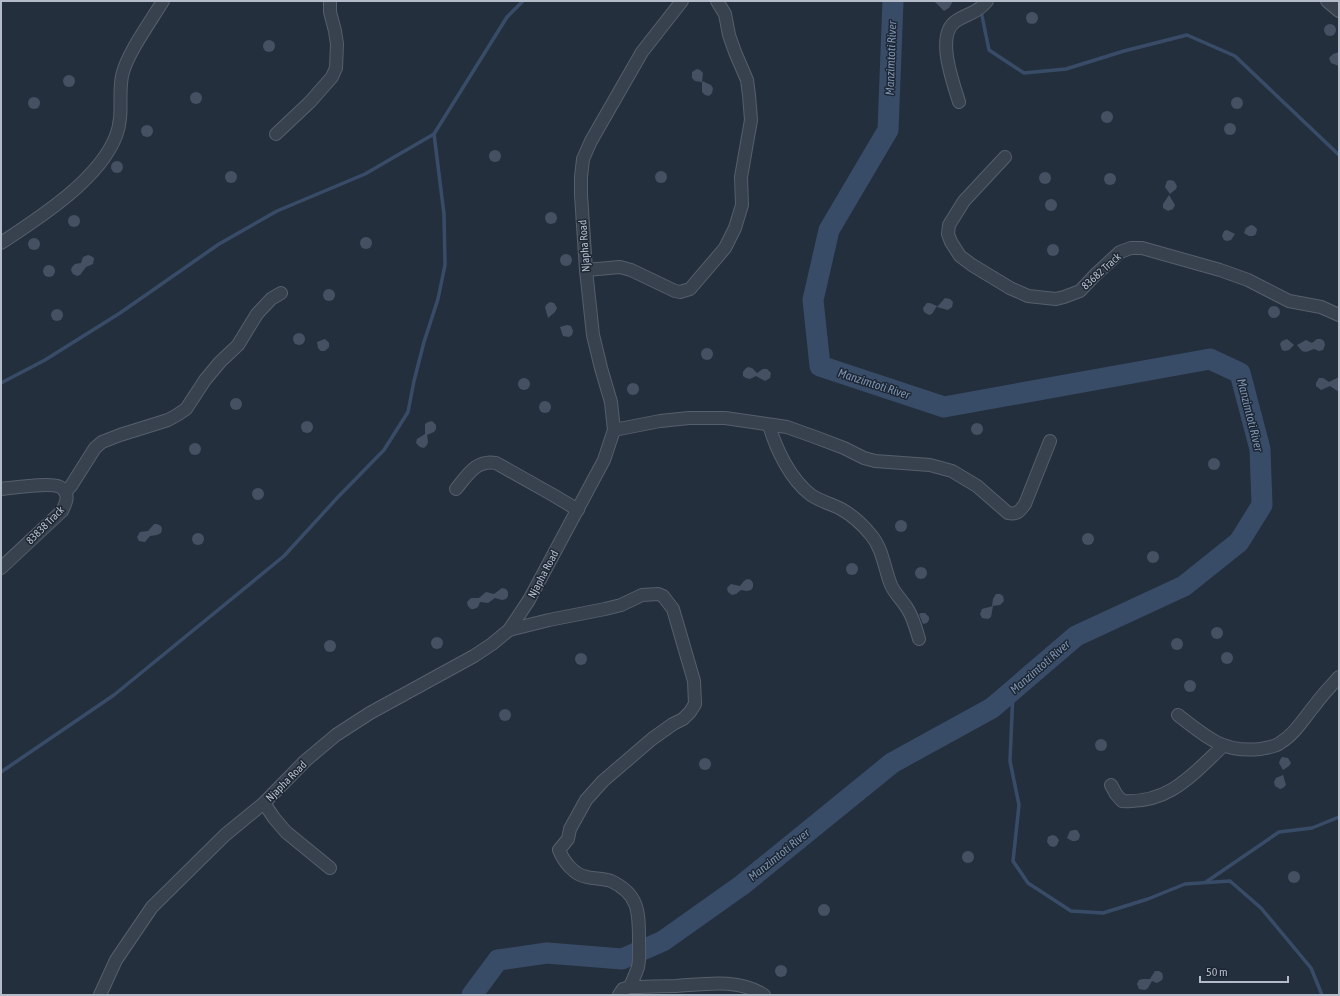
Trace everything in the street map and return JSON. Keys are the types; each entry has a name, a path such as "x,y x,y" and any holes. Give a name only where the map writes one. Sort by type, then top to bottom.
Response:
{"street":[{"path":"1,243 32,223 74,190 106,155 115,137 121,118 122,76 124,69 131,53 163,1"},
{"path":"276,134 310,102 332,77 336,68 336,31 330,12 330,1"},
{"name":"Njapha Road","path":"100,995 116,960 152,907 225,835 264,803 305,761 336,735 370,713 474,656 492,644 509,630 529,600 604,460 614,430 611,402 593,336 586,270 581,195 583,159 591,141 642,52 682,1"},
{"path":"586,270 616,268 631,270 680,292 686,291 698,281 725,248 735,228 742,205 741,177 751,120 747,80 731,40 725,14 717,1"},
{"path":"959,102 946,53 948,30 957,20 976,12 987,1"},
{"path":"1327,1 1339,11"},
{"name":"83682 Track","path":"1005,157 964,201 950,225 948,234 950,242 960,256 1010,288 1028,296 1047,299 1064,297 1080,291 1120,252 1132,248 1142,248 1220,270 1248,280 1289,302 1321,307 1339,315"},
{"path":"65,492 71,486 95,448 102,442 168,420 186,409 205,380 220,362 238,345 257,314 271,299 281,293"},
{"path":"614,430 689,418 725,418 787,427 844,448 864,458 875,461 930,465 952,472 977,486 1008,513 1014,514 1020,511 1025,504 1050,441"},
{"path":"769,425 776,446 785,463 802,486 811,495 842,509 855,519 871,535 882,555 891,585 907,608 919,639"},
{"path":"456,489 478,465 489,462 496,464 553,494 578,510"},
{"name":"83838 Track","path":"1,489 53,486 60,487 65,492 67,499 62,511 1,568"},
{"path":"509,630 549,620 611,608 648,594 658,594 663,596 674,609 694,681 694,704 690,712 683,719 652,739 603,781 586,800 570,829 568,839 560,850 567,864 578,874 586,877 610,881 623,889 633,899 637,907 639,918 639,961 638,968 630,987"},
{"path":"1178,715 1206,738 1223,746 1232,749 1251,750 1266,748 1279,744 1290,736 1315,704 1339,677"},
{"path":"1111,785 1118,798 1122,801 1133,801 1166,793 1186,781 1223,746"},
{"path":"264,803 286,832 330,868"},
{"path":"619,995 623,989 630,987 721,983 754,989 764,995"}],"building":[{"path":"934,1 953,1 949,8 944,11"},
{"path":"1032,12 1036,14 1038,18 1036,22 1032,24 1028,22 1026,18 1028,14"},
{"path":"1330,24 1334,26 1336,30 1334,34 1330,36 1326,34 1324,30 1326,26"},
{"path":"269,40 273,42 275,46 273,50 269,52 265,50 263,46 265,42"},
{"path":"1339,52 1339,66 1331,63 1329,58 1333,54"},
{"path":"697,69 703,73 702,81 711,85 713,88 712,93 709,96 702,92 702,82 695,81 692,78 692,72"},
{"path":"69,75 73,77 75,81 73,85 69,87 65,85 63,81 65,77"},
{"path":"196,92 200,94 202,98 200,102 196,104 192,102 190,98 192,94"},
{"path":"34,97 38,99 40,103 38,107 34,109 30,107 28,103 30,99"},
{"path":"1237,97 1241,99 1243,103 1241,107 1237,109 1233,107 1231,103 1233,99"},
{"path":"1107,111 1111,113 1113,117 1111,121 1107,123 1103,121 1101,117 1103,113"},
{"path":"1230,123 1234,125 1236,129 1234,133 1230,135 1226,133 1224,129 1226,125"},
{"path":"147,125 151,127 153,131 151,135 147,137 143,135 141,131 143,127"},
{"path":"495,150 499,152 501,156 499,160 495,162 491,160 489,156 491,152"},
{"path":"117,161 121,163 123,167 121,171 117,173 113,171 111,167 113,163"},
{"path":"231,171 235,173 237,177 235,181 231,183 227,181 225,177 227,173"},
{"path":"661,171 665,173 667,177 665,181 661,183 657,181 655,177 657,173"},
{"path":"1045,172 1049,174 1051,178 1049,182 1045,184 1041,182 1039,178 1041,174"},
{"path":"1110,173 1114,175 1116,179 1114,183 1110,185 1106,183 1104,179 1106,175"},
{"path":"1167,181 1174,181 1177,186 1176,189 1170,194 1165,187"},
{"path":"1169,195 1175,205 1173,209 1168,211 1163,208 1163,204"},
{"path":"1051,199 1055,201 1057,205 1055,209 1051,211 1047,209 1045,205 1047,201"},
{"path":"551,212 555,214 557,218 555,222 551,224 547,222 545,218 547,214"},
{"path":"74,215 78,217 80,221 78,225 74,227 70,225 68,221 70,217"},
{"path":"1251,225 1257,229 1256,234 1249,236 1244,233 1246,228"},
{"path":"1227,230 1235,234 1231,240 1227,241 1224,240 1222,236 1224,231"},
{"path":"366,237 370,239 372,243 370,247 366,249 362,247 360,243 362,239"},
{"path":"34,238 38,240 40,244 38,248 34,250 30,248 28,244 30,240"},
{"path":"1053,244 1057,246 1059,250 1057,254 1053,256 1049,254 1047,250 1049,246"},
{"path":"566,254 570,256 572,260 570,264 566,266 562,264 560,260 562,256"},
{"path":"88,255 94,258 93,264 86,267 80,275 77,276 73,274 71,270 72,267 75,264 81,263 83,257"},
{"path":"49,265 53,267 55,271 53,275 49,277 45,275 43,271 45,267"},
{"path":"329,289 333,291 335,295 333,299 329,301 325,299 323,295 325,291"},
{"path":"945,298 950,299 953,302 952,307 948,310 937,307"},
{"path":"550,302 554,303 557,308 548,318 545,307"},
{"path":"927,303 937,306 932,314 929,315 924,312 923,308"},
{"path":"1274,306 1278,308 1280,312 1278,316 1274,318 1270,316 1268,312 1270,308"},
{"path":"57,309 61,311 63,315 61,319 57,321 53,319 51,315 53,311"},
{"path":"567,325 571,326 573,331 572,335 569,337 563,336 560,327"},
{"path":"299,333 303,335 305,339 303,343 299,345 295,343 293,339 295,335"},
{"path":"325,339 329,343 329,347 325,351 321,351 318,348 317,342"},
{"path":"1287,339 1294,345 1289,350 1285,351 1282,350 1280,344 1282,341"},
{"path":"1317,339 1324,341 1325,345 1323,350 1319,351 1314,349 1306,352 1302,351 1297,345 1306,340 1312,343"},
{"path":"707,348 711,350 713,354 711,358 707,360 703,358 701,354 703,350"},
{"path":"748,367 752,368 757,373 763,369 767,369 771,373 770,378 765,381 756,376 750,379 746,378 743,376 743,372"},
{"path":"1339,377 1339,392 1330,386 1321,390 1316,386 1319,378 1323,378 1329,382"},
{"path":"524,378 528,380 530,384 528,388 524,390 520,388 518,384 520,380"},
{"path":"633,383 637,385 639,389 637,393 633,395 629,393 627,389 629,385"},
{"path":"236,398 240,400 242,404 240,408 236,410 232,408 230,404 232,400"},
{"path":"545,401 549,403 551,407 549,411 545,413 541,411 539,407 541,403"},
{"path":"307,421 311,423 313,427 311,431 307,433 303,431 301,427 303,423"},
{"path":"432,421 436,425 436,429 434,432 427,435 427,445 424,448 420,447 416,443 417,439 425,434 425,424"},
{"path":"977,423 981,425 983,429 981,433 977,435 973,433 971,429 973,425"},
{"path":"195,443 199,445 201,449 199,453 195,455 191,453 189,449 191,445"},
{"path":"1214,458 1218,460 1220,464 1218,468 1214,470 1210,468 1208,464 1210,460"},
{"path":"258,488 262,490 264,494 262,498 258,500 254,498 252,494 254,490"},
{"path":"901,520 905,522 907,526 905,530 901,532 897,530 895,526 897,522"},
{"path":"154,524 161,526 161,533 150,536 145,542 139,541 137,537 140,532 148,531"},
{"path":"198,533 202,535 204,539 202,543 198,545 194,543 192,539 194,535"},
{"path":"1088,533 1092,535 1094,539 1092,543 1088,545 1084,543 1082,539 1084,535"},
{"path":"1153,551 1157,553 1159,557 1157,561 1153,563 1149,561 1147,557 1149,553"},
{"path":"852,563 856,565 858,569 856,573 852,575 848,573 846,569 848,565"},
{"path":"921,567 925,569 927,573 925,577 921,579 917,577 915,573 917,569"},
{"path":"747,579 751,580 753,583 751,590 741,590 732,595 728,592 727,588 731,584 740,586"},
{"path":"502,588 506,589 508,592 506,599 502,600 495,598 488,603 480,602 478,607 474,609 471,609 468,606 467,602 471,598 479,598 486,592 494,594"},
{"path":"996,594 1003,596 1004,601 1000,605 992,606 993,599"},
{"path":"993,606 991,617 988,619 982,618 980,614 982,609"},
{"path":"925,613 929,617 927,623 923,624 919,614"},
{"path":"1217,627 1221,629 1223,633 1221,637 1217,639 1213,637 1211,633 1213,629"},
{"path":"437,637 441,639 443,643 441,647 437,649 433,647 431,643 433,639"},
{"path":"1177,638 1181,640 1183,644 1181,648 1177,650 1173,648 1171,644 1173,640"},
{"path":"330,640 334,642 336,646 334,650 330,652 326,650 324,646 326,642"},
{"path":"1227,652 1231,654 1233,658 1231,662 1227,664 1223,662 1221,658 1223,654"},
{"path":"581,653 585,655 587,659 585,663 581,665 577,663 575,659 577,655"},
{"path":"1190,680 1194,682 1196,686 1194,690 1190,692 1186,690 1184,686 1186,682"},
{"path":"505,709 509,711 511,715 509,719 505,721 501,719 499,715 501,711"},
{"path":"1101,739 1105,741 1107,745 1105,749 1101,751 1097,749 1095,745 1097,741"},
{"path":"1282,757 1288,758 1291,763 1283,770 1279,763"},
{"path":"705,758 709,760 711,764 709,768 705,770 701,768 699,764 701,760"},
{"path":"1283,775 1286,785 1280,789 1275,786 1274,782 1276,778"},
{"path":"1077,830 1080,835 1079,839 1072,841 1067,838 1070,831"},
{"path":"1052,835 1056,836 1059,840 1057,845 1054,847 1050,846 1047,842 1048,837"},
{"path":"968,851 972,853 974,857 972,861 968,863 964,861 962,857 964,853"},
{"path":"1294,871 1298,873 1300,877 1298,881 1294,883 1290,881 1288,877 1290,873"},
{"path":"824,904 828,906 830,910 828,914 824,916 820,914 818,910 820,906"},
{"path":"781,965 785,967 787,971 785,975 781,977 777,975 775,971 777,967"},
{"path":"1155,971 1162,973 1162,980 1157,983 1152,981 1145,990 1139,989 1137,984 1139,980 1150,979"}],"waterway":[{"path":"1,772 114,695 284,556 338,497 384,450 408,412 414,381 424,342 438,299 445,265 444,214 434,134 507,17 523,1"},
{"name":"Manzimtoti River","path":"472,995 498,960 547,953 622,959 663,941 742,885 892,763 992,708 1076,636 1184,586 1239,542 1262,505 1260,449 1240,373 1210,359 944,407 820,366 813,300 829,230 888,130 893,1"},
{"path":"981,11 989,50 1024,73 1066,69 1124,51 1187,35 1235,56 1339,155"},
{"path":"1,383 45,360 120,313 219,244 277,211 365,174 434,134"},
{"path":"1013,691 1010,761 1019,805 1013,861 1028,883 1071,911 1103,913 1148,899 1185,884 1230,881 1261,908 1311,968 1322,995"},
{"path":"1206,882 1279,832 1312,828 1339,817"}]}
